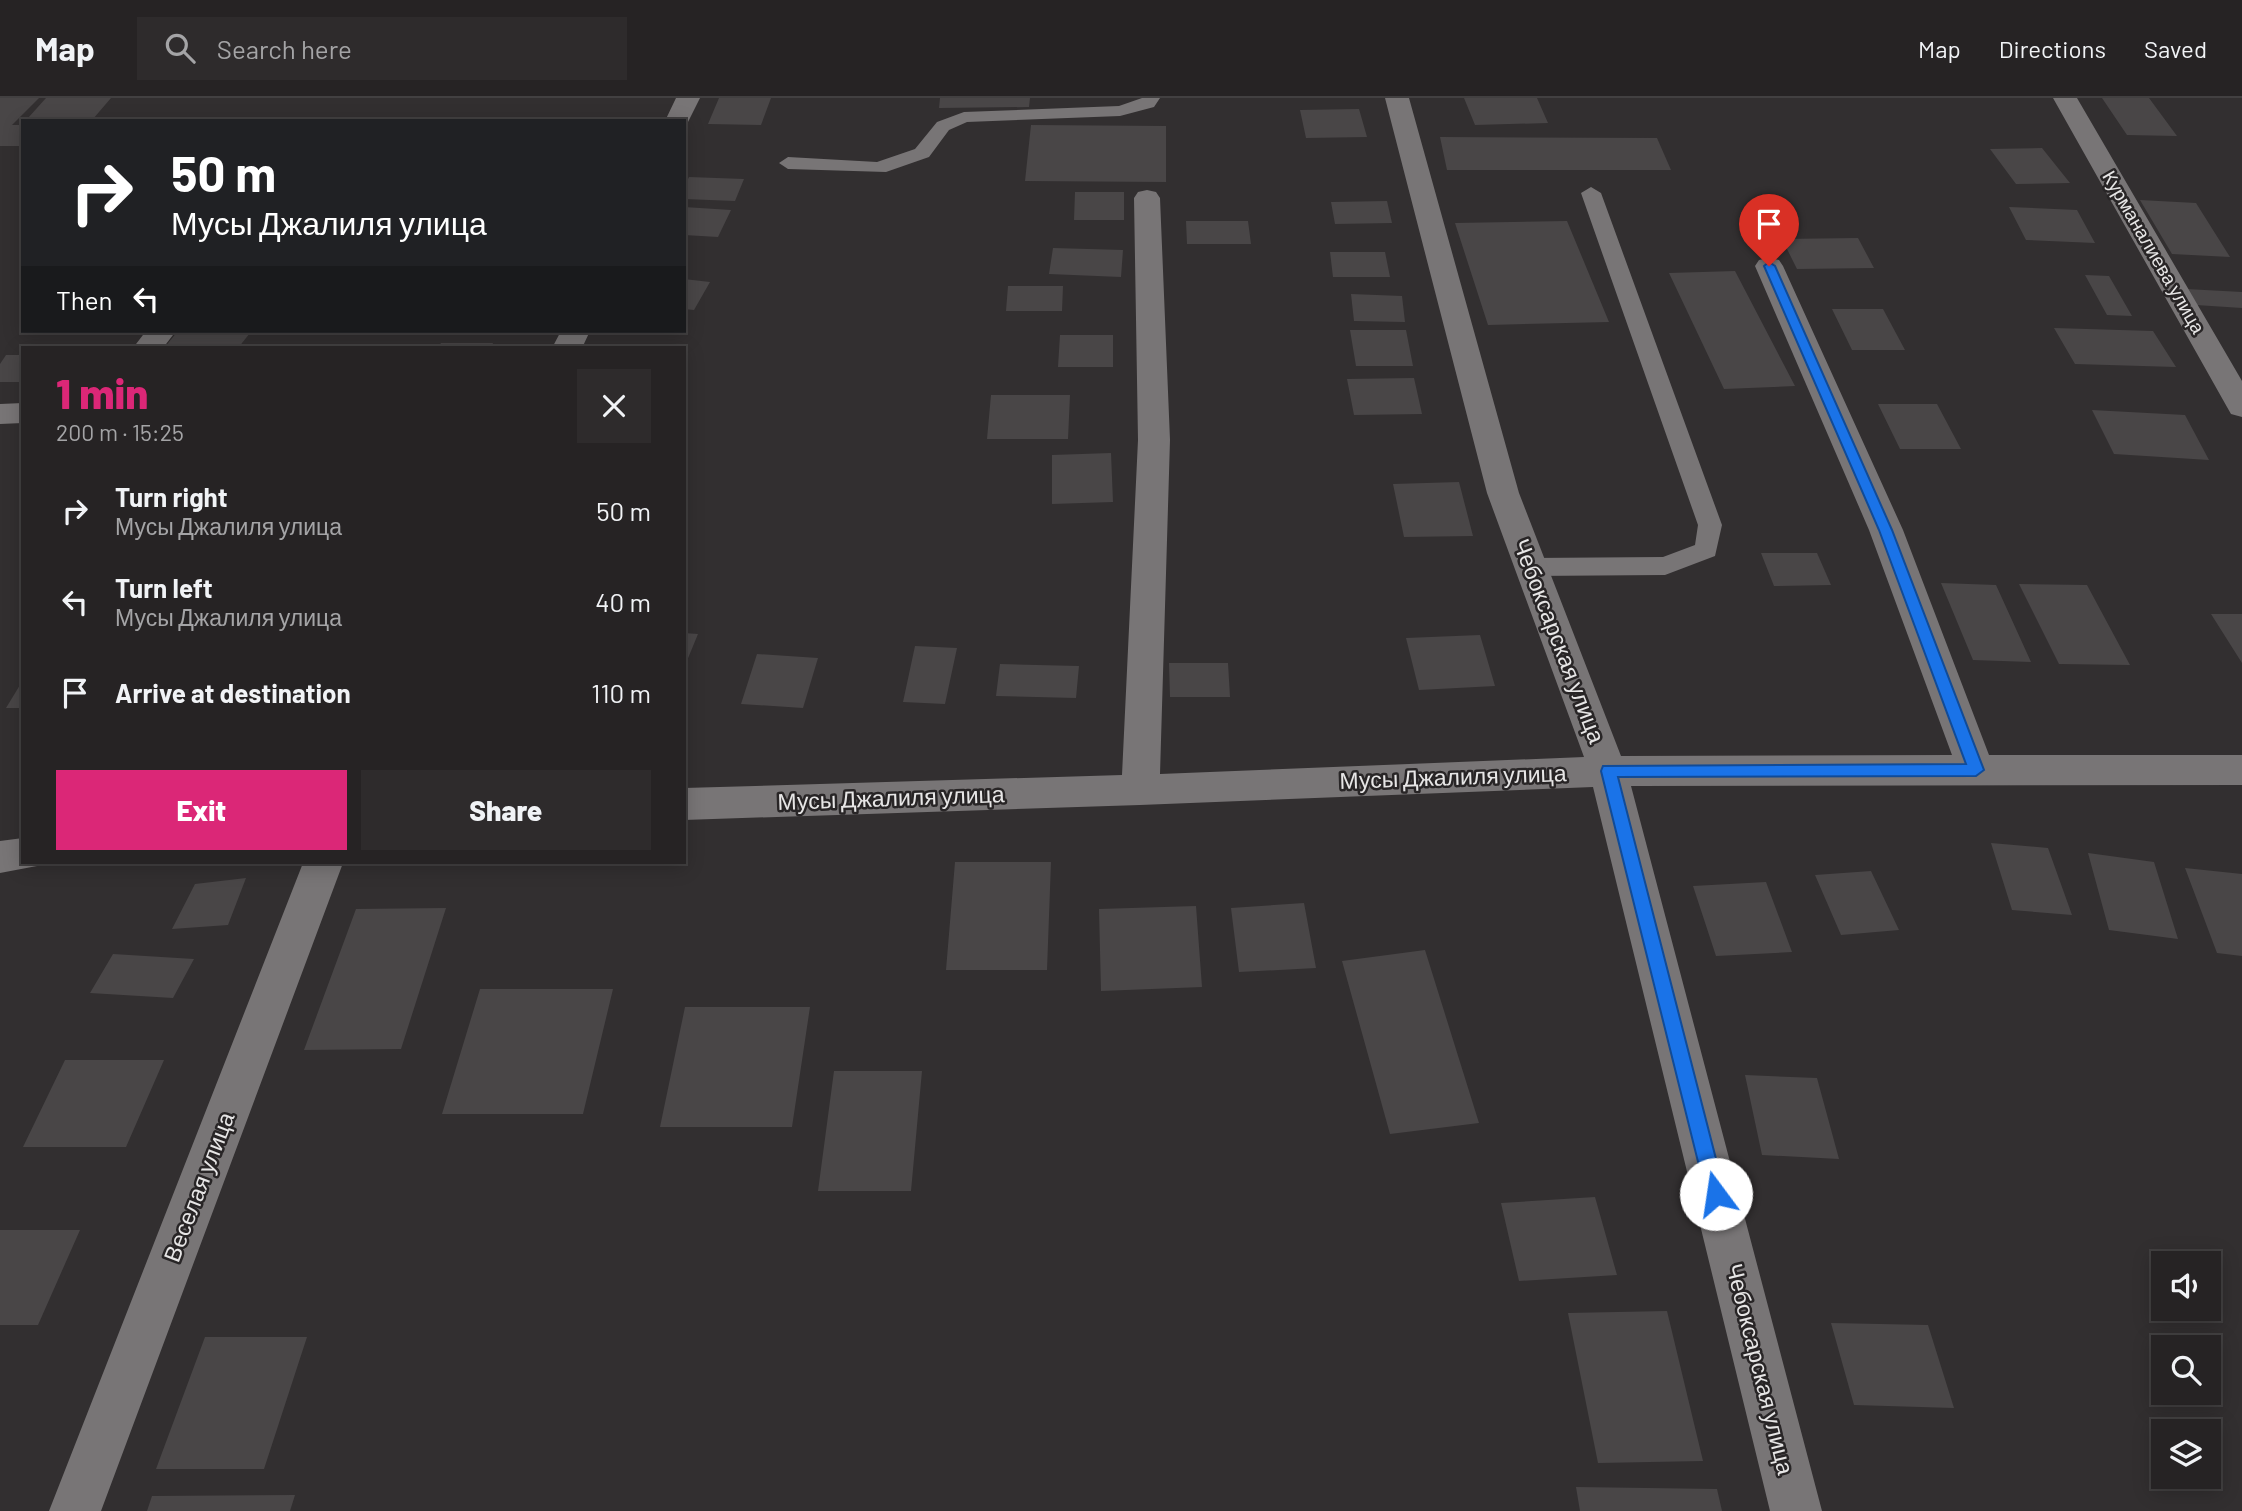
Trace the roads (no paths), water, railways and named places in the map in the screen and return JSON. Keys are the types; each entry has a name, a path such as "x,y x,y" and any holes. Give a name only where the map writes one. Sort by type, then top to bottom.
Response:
{"street":[{"path":"678,119 688,98"},
{"name":"Чебоксарская улица","path":"1397,98 1503,493 1608,771 1796,1511"},
{"name":"Курманалиева улица","path":"2065,98 2242,407"},
{"path":"1140,790 1154,440 1147,198"},
{"path":"1769,266 1885,530 1976,770"},
{"path":"0,414 21,413"},
{"name":"Мусы Джалиля улица","path":"686,804 1140,790 1608,771 2242,770"},
{"path":"0,857 21,854"},
{"name":"Веселая улица","path":"75,1511 323,864"}],"lane":[{"path":"788,163 880,168 922,153 943,126 964,117 1120,111 1148,103 1152,98"},
{"path":"1531,567 1665,566 1706,550 1710,525 1591,193"}]}
